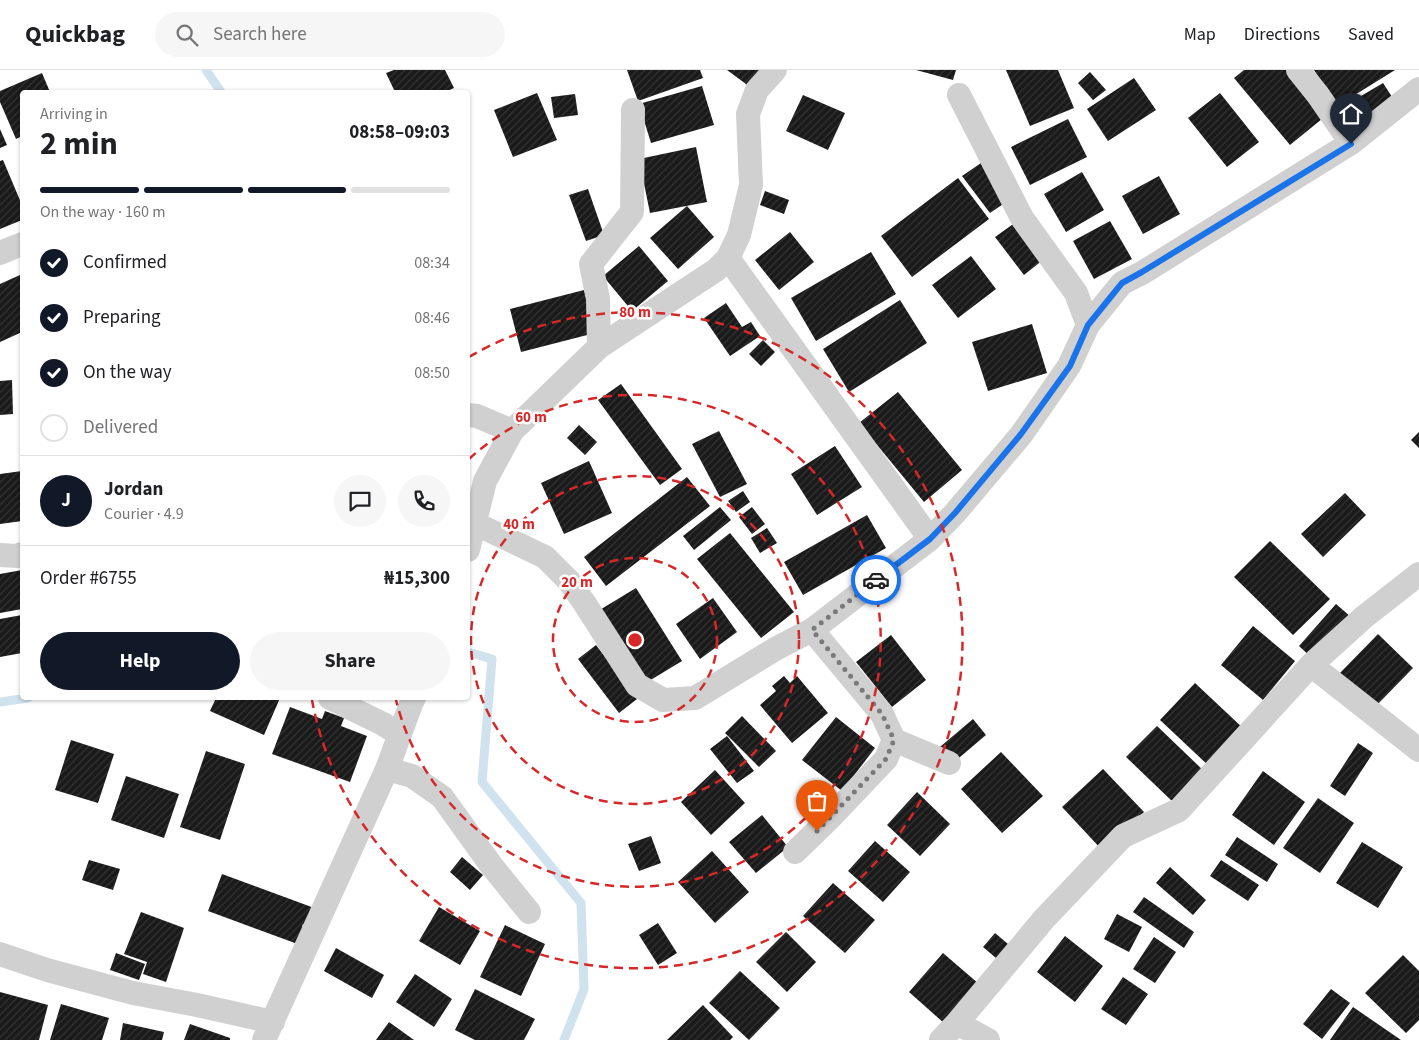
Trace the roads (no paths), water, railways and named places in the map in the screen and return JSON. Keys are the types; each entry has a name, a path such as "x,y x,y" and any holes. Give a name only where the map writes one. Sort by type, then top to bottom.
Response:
{"street":[{"path":"470,541 484,481 512,431 599,348 716,270 728,258 738,235 751,185 748,114 757,90 775,70"},
{"path":"1298,70 1318,95 1351,144"},
{"path":"474,523 545,557 569,581 637,685 663,700 695,698 777,648 812,630 930,539 955,513 1021,434 1070,366 1088,325 1122,283 1351,144 1419,89"},
{"path":"959,96 1022,218 1076,293 1088,325"},
{"path":"599,348 598,299 591,264 632,212 633,110"},
{"path":"0,253 20,245"},
{"path":"728,258 930,539"},
{"path":"470,415 477,416 512,431"},
{"path":"0,556 20,555"},
{"path":"988,1040 949,1032 1044,918 1123,836 1179,810 1311,665 1364,617 1419,574"},
{"path":"812,630 882,714 894,740 949,763"},
{"path":"1311,665 1419,750"},
{"path":"334,700 399,734"},
{"path":"0,954 47,970 133,993 198,1005 268,1031 387,768 413,700"},
{"path":"795,852 886,759 894,740"},
{"path":"387,768 412,776 442,797 492,865 530,912"}],"waterway":[{"path":"206,70 220,90"},
{"path":"470,653 492,659 482,782 581,903 584,989 564,1040"},
{"path":"0,702 20,699"}]}
